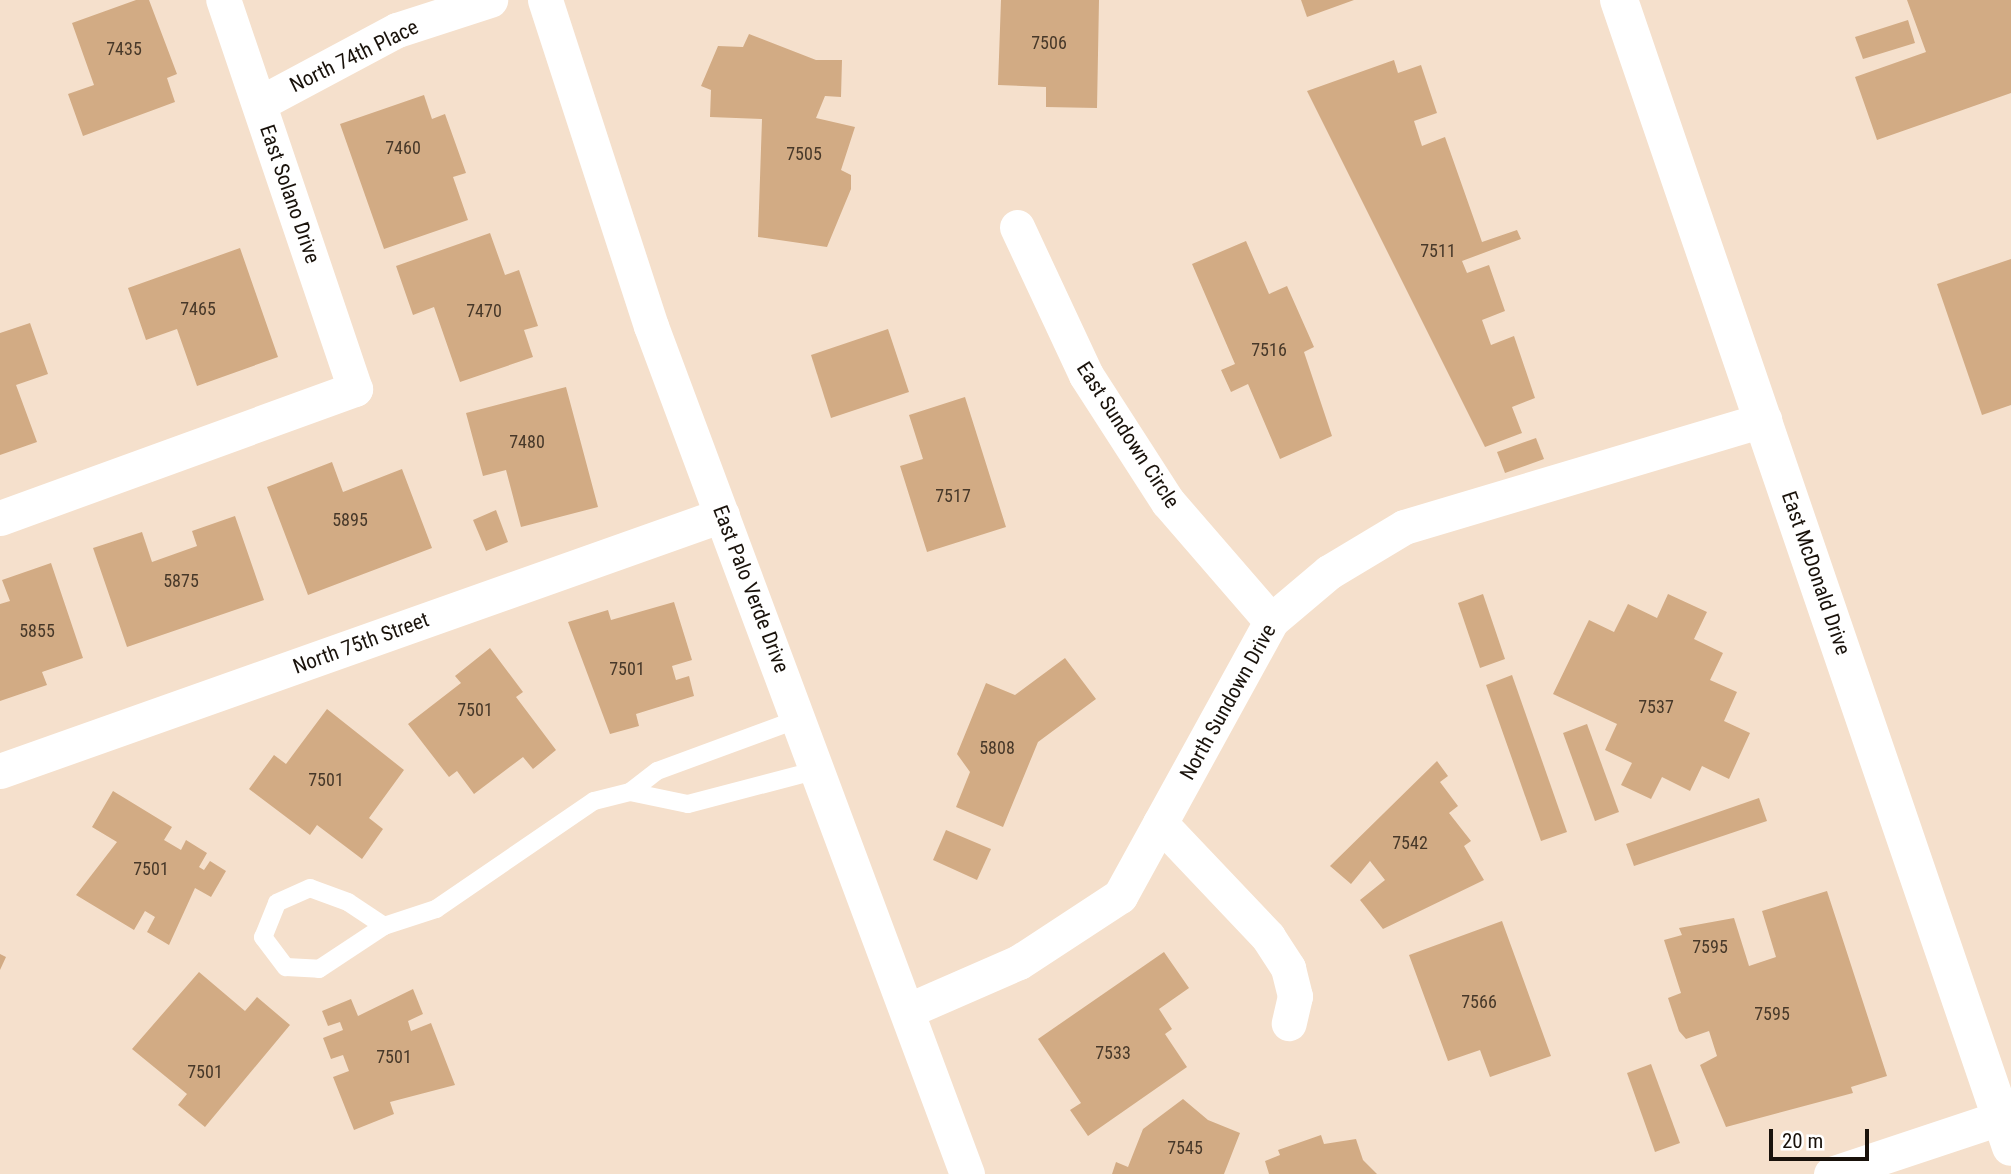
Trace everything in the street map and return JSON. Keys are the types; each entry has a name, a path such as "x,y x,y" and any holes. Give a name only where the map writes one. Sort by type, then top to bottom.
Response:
{"main road":[{"name":"East McDonald Drive","path":"1619,0 2007,1126"}],"street":[{"name":"East Solano Drive","path":"0,518 355,389 223,0"},
{"name":"North 74th Place","path":"260,103 397,30 490,0"},
{"name":"East Palo Verde Drive","path":"545,0 651,326 801,718 967,1174"},
{"name":"East Sundown Circle","path":"1017,228 1101,398 1168,502 1271,621"},
{"name":"North Sundown Drive","path":"909,1010 1019,962 1120,896 1271,621 1329,572 1404,527 1765,421"},
{"name":"North 75th Street","path":"0,771 722,514"},
{"path":"1160,823 1268,937 1288,968 1295,996 1289,1023"},
{"path":"1831,1174 2007,1126"}],"lane":[{"path":"384,926 348,902 310,888 277,903 263,937 286,967 319,969 384,926 436,909 594,801 630,792 657,771 801,718"},
{"path":"630,792 688,804 818,770"}],"building":[{"path":"136,0 149,0 177,74 167,78 175,102 83,136 68,94 94,85 72,23"},
{"path":"1001,0 1099,0 1097,108 1046,107 1046,87 998,85"},
{"path":"1301,0 1354,0 1307,17"},
{"path":"1907,0 2011,0 2011,93 1877,140 1855,77 1926,52"},
{"path":"1908,20 1915,43 1863,59 1855,37"},
{"path":"749,34 816,60 842,60 841,97 825,96 816,118 855,127 841,170 851,175 851,189 827,247 758,237 762,119 710,117 711,90 701,86 718,46 743,47"},
{"path":"1394,60 1398,73 1421,65 1437,113 1414,121 1422,146 1445,137 1482,242 1517,230 1521,239 1462,261 1467,273 1489,265 1505,311 1482,320 1491,345 1514,336 1535,398 1512,407 1522,433 1485,447 1307,91"},
{"path":"424,95 432,119 445,114 466,173 453,177 468,220 384,249 340,124"},
{"path":"490,233 505,275 519,270 538,326 524,330 533,357 460,382 434,307 413,315 396,266"},
{"path":"1246,241 1269,294 1287,286 1314,347 1304,352 1332,436 1280,459 1248,384 1231,392 1221,370 1235,364 1192,264"},
{"path":"240,248 278,357 197,386 177,329 146,340 128,288"},
{"path":"2011,259 2011,405 1982,415 1937,284"},
{"path":"30,323 48,374 16,385 37,442 0,455 0,333"},
{"path":"888,329 909,392 831,418 811,355"},
{"path":"566,387 598,507 521,527 506,470 483,476 466,413"},
{"path":"965,397 1006,527 927,552 900,466 923,459 909,415"},
{"path":"1536,438 1544,459 1505,473 1497,452"},
{"path":"332,462 343,492 402,469 432,548 308,595 267,487"},
{"path":"496,510 508,542 486,551 473,520"},
{"path":"235,516 264,600 127,647 93,548 142,532 152,562 197,546 192,531"},
{"path":"51,563 83,658 42,672 47,685 0,701 0,604 10,601 2,580"},
{"path":"1483,594 1505,659 1480,668 1458,603"},
{"path":"1668,594 1707,612 1694,639 1723,653 1710,680 1737,692 1724,721 1750,733 1729,779 1702,766 1690,791 1662,777 1651,799 1621,785 1632,763 1605,750 1617,724 1553,694 1589,620 1614,632 1628,604 1657,618"},
{"path":"674,602 692,660 672,666 676,680 689,676 694,696 636,714 639,726 610,734 568,622 608,610 611,620"},
{"path":"490,648 523,692 516,697 556,750 533,769 523,757 474,794 457,771 449,777 408,724 461,683 455,676"},
{"path":"1065,658 1096,699 1038,742 1003,827 956,807 970,772 957,754 986,683 1015,695"},
{"path":"1512,675 1567,832 1541,841 1486,685"},
{"path":"327,709 404,770 369,818 383,829 362,859 317,825 310,835 249,789 274,755 286,764"},
{"path":"1587,724 1619,812 1595,821 1563,733"},
{"path":"1437,761 1448,776 1440,782 1458,806 1449,813 1471,841 1464,846 1484,880 1383,929 1360,900 1385,880 1370,861 1351,884 1330,866"},
{"path":"113,791 172,827 164,840 181,850 186,840 207,853 199,867 204,870 210,861 226,871 211,897 195,888 169,945 147,932 155,917 145,911 134,930 76,895 117,842 92,827"},
{"path":"1759,798 1767,821 1634,866 1626,844"},
{"path":"946,830 991,849 977,880 933,860"},
{"path":"1827,891 1887,1076 1851,1087 1853,1093 1726,1127 1700,1065 1717,1056 1709,1031 1686,1039 1679,1031 1668,998 1681,993 1664,940 1682,935 1679,928 1734,918 1749,966 1776,957 1762,911"},
{"path":"1502,921 1551,1056 1490,1077 1480,1050 1448,1061 1409,955"},
{"path":"1164,952 1189,988 1159,1009 1172,1029 1165,1034 1187,1067 1088,1136 1070,1110 1081,1103 1038,1039"},
{"path":"0,954 6,957 0,970"},
{"path":"199,972 245,1011 257,997 290,1025 205,1127 178,1105 187,1094 132,1049"},
{"path":"413,989 423,1014 408,1021 411,1031 431,1023 455,1085 390,1102 394,1114 354,1130 333,1077 349,1071 343,1055 331,1059 323,1038 343,1030 340,1022 328,1026 322,1011 351,999 358,1016"},
{"path":"1651,1064 1680,1143 1655,1152 1627,1073"},
{"path":"1183,1099 1208,1120 1240,1133 1224,1174 1112,1174 1116,1162 1128,1167 1143,1129"},
{"path":"1321,1135 1324,1144 1356,1139 1363,1160 1377,1174 1269,1174 1265,1161 1280,1155 1278,1150"}]}
